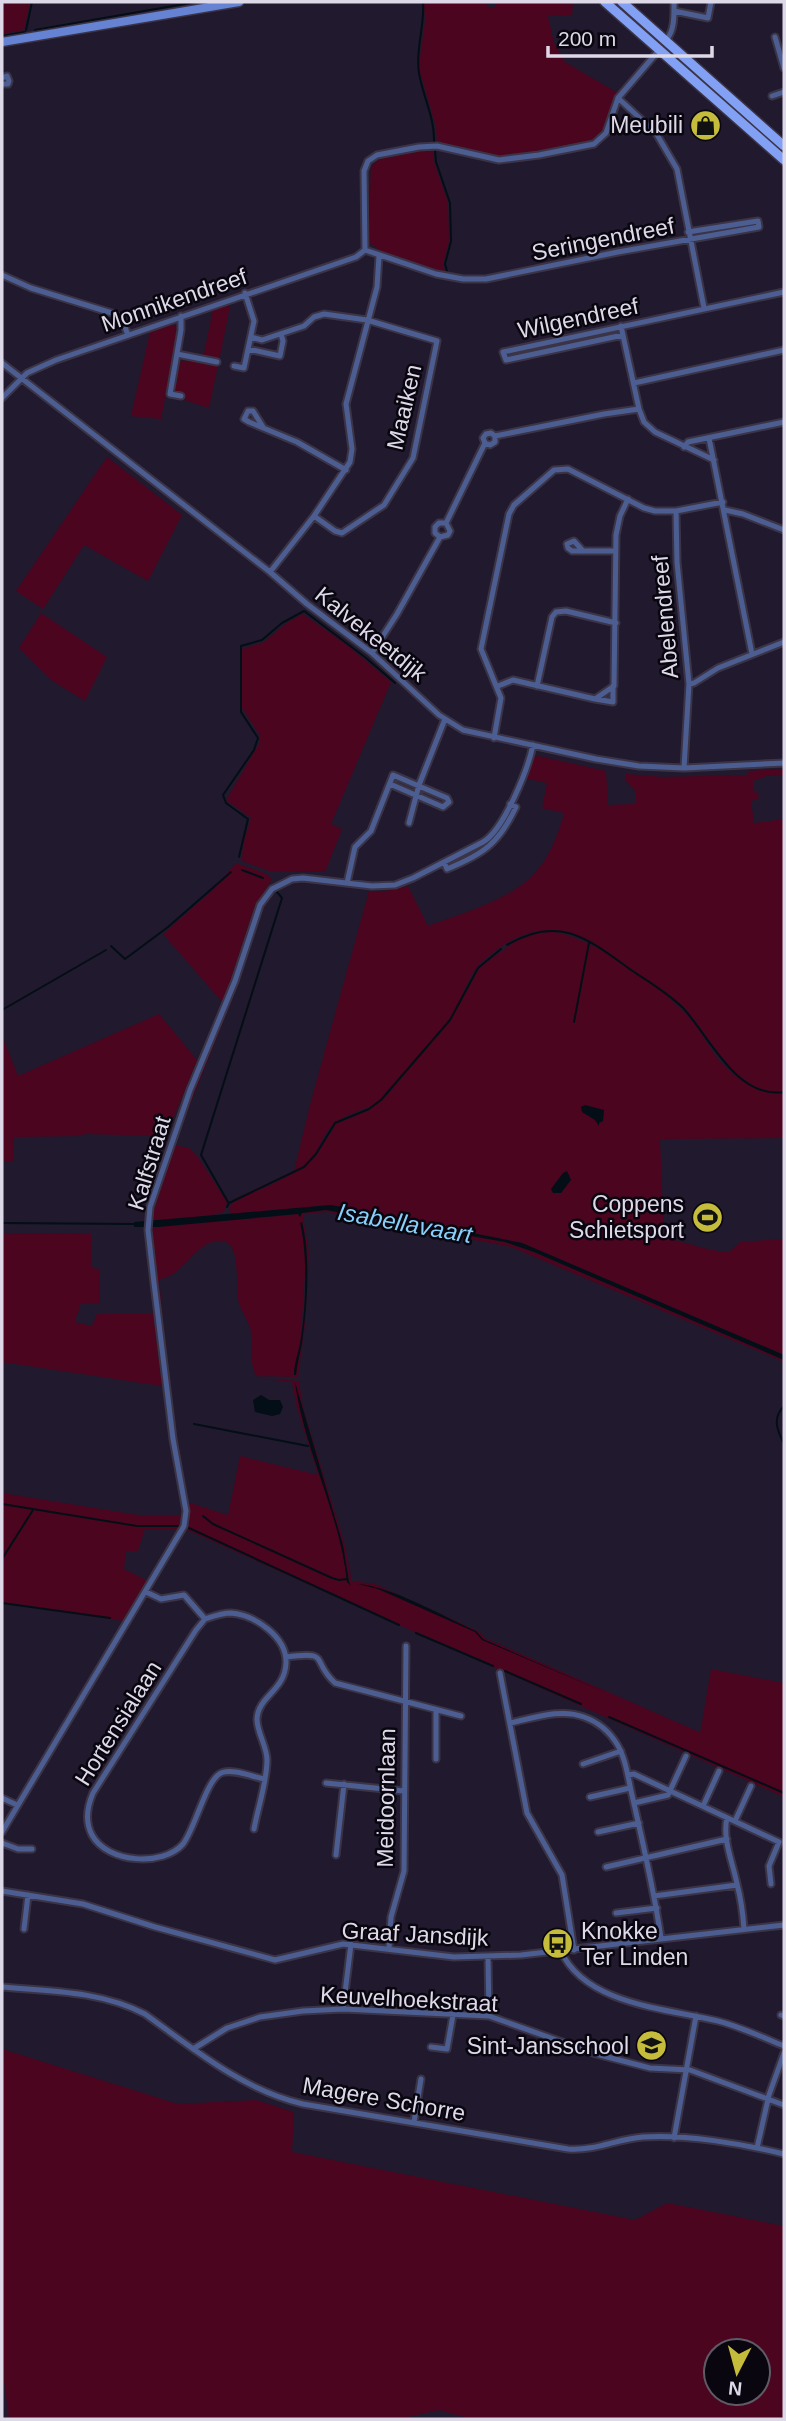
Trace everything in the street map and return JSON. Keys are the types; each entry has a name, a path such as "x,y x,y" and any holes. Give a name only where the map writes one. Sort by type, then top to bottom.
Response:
{"main road":[{"path":"605,2 784,160"},
{"path":"622,2 784,146"}],"street":[{"path":"2,43 239,2"},
{"path":"666,40 673,27 674,2"},
{"path":"674,11 708,18 711,2"},
{"path":"775,37 784,68"},
{"path":"365,250 364,171 368,161 377,155 437,146 499,160 539,156 589,146 606,134 614,104 660,49"},
{"path":"772,96 784,92"},
{"path":"618,98 656,133 677,169 704,308"},
{"name":"Seringendreef","path":"365,250 449,277 486,279 759,227 758,222 688,232"},
{"name":"Monnikendreef","path":"2,398 21,378 36,368 245,293 356,257 365,250"},
{"path":"270,572 346,470 352,449 346,404 377,287 379,256"},
{"path":"2,275 31,288 115,314 123,322 128,335"},
{"name":"Wilgendreef","path":"623,335 506,360 503,352 784,292"},
{"path":"233,366 243,368 251,337 253,316 245,293"},
{"path":"251,337 261,340 281,334 304,326 319,314 367,320"},
{"path":"181,316 170,394 181,396"},
{"name":"Maaiken","path":"314,516 342,533 384,505 413,458 437,341 367,320"},
{"path":"621,326 644,422 650,429 714,460"},
{"path":"248,349 280,356 283,341 281,334"},
{"path":"634,383 784,350"},
{"path":"177,354 218,362"},
{"name":"Kalvekeetdijk","path":"2,363 372,653 445,719 463,730 618,763 684,768 784,763"},
{"path":"446,523 485,443 483,438 486,434 495,436 639,409"},
{"path":"684,447 688,442 784,422"},
{"path":"264,427 346,470"},
{"path":"709,438 752,654"},
{"path":"494,738 501,698 481,649 509,514 514,505 554,470 568,469 655,511 676,511 723,502"},
{"path":"498,686 513,680 613,702 615,551 617,526 628,499"},
{"path":"724,510 743,514 784,530"},
{"name":"Abelendreef","path":"676,511 677,562 689,684 684,768"},
{"path":"440,537 435,533 435,527 439,523 446,523"},
{"path":"372,653 440,537 448,535 450,531 446,523"},
{"path":"583,551 615,551"},
{"path":"537,686 552,617 556,612 566,611 616,623"},
{"path":"689,684 784,642"},
{"path":"595,699 613,686"},
{"path":"409,823 419,785 445,719"},
{"name":"Kalfstraat","path":"2,1832 181,1532 186,1516 165,1375 148,1219 153,1195 190,1090 235,981 263,899 277,885 292,879 394,885 444,862 447,869 494,844 516,807 510,804 533,745"},
{"path":"346,883 355,847 370,831 393,775 447,798 449,802 443,807 390,784"},
{"path":"146,1592 162,1599 184,1595 205,1619 225,1613 244,1616 270,1630 280,1641 286,1657 285,1673 282,1681 259,1709 257,1721 267,1759 254,1829"},
{"name":"Hortensialaan","path":"205,1619 93,1793 87,1815 92,1835 104,1849 120,1856 149,1858 167,1855 185,1841 212,1782 221,1773 230,1772 264,1779"},
{"name":"Meidoornlaan","path":"389,1948 391,1917 404,1871 406,1646"},
{"path":"286,1657 310,1654 318,1658 327,1676 335,1682 461,1716"},
{"path":"500,1673 527,1813 562,1875 574,1950"},
{"path":"436,1710 436,1759"},
{"path":"510,1723 558,1713 581,1716 607,1731 621,1751 628,1775 647,1857 661,1938"},
{"path":"583,1764 621,1751"},
{"path":"634,1803 668,1795 686,1756"},
{"path":"703,1807 719,1771"},
{"path":"628,1775 634,1774 779,1842 769,1866 771,1884"},
{"path":"326,1783 404,1791"},
{"path":"336,1855 344,1784"},
{"path":"735,1821 751,1786"},
{"path":"590,1797 630,1788"},
{"path":"2,1798 17,1805"},
{"path":"727,1818 725,1827 744,1929"},
{"path":"598,1832 639,1823"},
{"path":"606,1867 727,1839"},
{"path":"2,1843 18,1849 32,1849"},
{"path":"654,1896 737,1885"},
{"name":"Graaf Jansdijk","path":"2,1891 82,1904 269,1959 351,1944 454,1957 488,1957 574,1950 784,1925"},
{"path":"23,1929 28,1895"},
{"path":"616,1913 656,1908"},
{"path":"342,2008 351,1944"},
{"path":"561,1951 573,1970 595,1988 653,2007 731,2025 784,2046"},
{"path":"488,1957 489,2016"},
{"name":"Magere Schorre","path":"2,1987 60,1991 103,1998 145,2014 224,2071 280,2098 584,2150 641,2137 674,2138 784,2154"},
{"name":"Keuvelhoekstraat","path":"193,2049 228,2028 260,2017 342,2008 489,2016 596,2054 650,2068 690,2070 784,2105"},
{"path":"431,2047 447,2049 453,2015"},
{"path":"674,2138 696,2016"},
{"path":"757,2148 768,2098 784,2053"},
{"path":"414,2122 421,2079"}],"shaded area":[{"path":"2,2 30,2 24,30 2,34"},
{"path":"424,2 486,2 488,8 496,7 496,2 573,2 572,15 548,16 554,43 565,62 621,95 610,125 594,144 499,160 437,144 436,127 420,72 425,22"},
{"path":"422,151 433,152 448,203 449,241 443,264 445,272 392,256 368,240 371,166 380,159"},
{"path":"227,304 230,306 219,361 203,358 213,309"},
{"path":"171,323 178,329 161,419 131,416 151,328"},
{"path":"187,360 218,365 209,408 181,399 182,394 175,391 179,362"},
{"path":"107,457 182,515 148,581 84,545 43,609 16,591"},
{"path":"41,613 107,657 85,701 51,680 19,648"},
{"path":"303,614 348,646 391,682 331,824 342,829 325,872 269,871 242,861 243,844 251,818 226,800 260,742 259,734 242,708 241,652 242,649 264,642 288,622"},
{"path":"533,757 606,771 608,805 636,804 636,792 625,780 626,774 663,777 748,775 748,771 784,769 784,775 767,776 753,781 753,790 759,795 758,799 751,801 754,823 784,819 784,1091 768,1091 740,1076 681,1005 612,955 574,935 539,931 521,936 502,946 481,963 450,1019 381,1100 332,1125 306,1164 287,1176 264,1188 234,1199 294,1171 369,891 386,891 408,886 428,926 510,893 532,876 548,855 564,813 542,808 547,783 524,778"},
{"path":"236,863 265,873 272,879 254,908 223,1003 163,934 214,889"},
{"path":"272,894 261,912 239,982 174,1145 189,1148 198,1157 227,1202 224,1212 198,1218 151,1221 164,1169 234,989 257,917 261,907"},
{"path":"544,931 561,933 580,940 622,962 676,1004 733,1074 766,1092 784,1093 784,1138 660,1139 664,1239 729,1252 740,1242 784,1239 784,1355 522,1243 331,1205 231,1214 229,1207 232,1203 304,1167 317,1154 336,1124 382,1101 451,1020 478,968 516,941 529,934"},
{"path":"159,1014 197,1060 166,1136 83,1134 14,1137 13,1162 2,1162 2,1035 18,1076"},
{"path":"326,1210 505,1242 534,1252 784,1362 511,1247 327,1212 305,1214 303,1217 309,1252 305,1325 298,1377 256,1376 252,1364 249,1324 238,1299 236,1262 230,1246 225,1241 208,1244 175,1273 159,1279 162,1309 159,1307 152,1227","holes":["302,1222 308,1257 303,1335 295,1375 301,1335 306,1257"]},
{"path":"2,1233 91,1234 92,1268 99,1269 100,1304 81,1303 75,1322 92,1326 97,1314 153,1314 162,1386 2,1362"},
{"path":"255,1378 299,1381 303,1408 345,1545 352,1581 375,1584 480,1632 485,1638 700,1734 711,1669 784,1683 784,1797 187,1530 190,1520 187,1502 228,1515 240,1456 318,1475 297,1408 292,1382","holes":["296,1383 300,1407 343,1545 350,1583 347,1582 344,1556 331,1507 306,1433 300,1408"]},
{"path":"2,1493 138,1515 182,1515 178,1529 145,1529 138,1551 126,1551 124,1569 148,1581 123,1621 2,1603"},
{"path":"2,2049 178,2104 256,2100 294,2112 292,2152 635,2220 667,2203 784,2226 784,2419 471,2419 439,2410 408,2419 9,2419 2,2365"}],"water":[{"path":"585,1105 604,1110 603,1121 599,1126 582,1112 581,1107"},
{"path":"567,1171 571,1180 561,1193 553,1193 551,1189"},
{"path":"331,1205 522,1243 784,1355 784,1360 505,1242 326,1210 302,1213 300,1217 298,1214 134,1227 134,1222"},
{"path":"302,1222 307,1251 307,1298 302,1343 294,1375 305,1299"},
{"path":"295,1382 343,1545 351,1586 347,1582 337,1531 306,1432"},
{"path":"261,1395 269,1400 280,1400 283,1407 280,1414 272,1416 255,1412 253,1400"},
{"path":"358,1584 386,1590 417,1603 476,1631 483,1639 607,1693 482,1640 475,1632 378,1589"}],"waterway":[{"path":"26,30 32,2"},
{"path":"35,30 196,2"},
{"path":"423,2 418,64 433,124 434,142"},
{"path":"2,36 25,32"},
{"path":"435,150 436,162 450,203 451,241 445,264 447,271"},
{"path":"239,857 248,819 226,803 223,795 254,750 258,738 241,712 241,646 262,640 282,623 304,611 395,683"},
{"path":"242,870 263,878"},
{"path":"111,946 125,959 168,927 231,872"},
{"path":"228,1202 201,1155 282,898 277,892"},
{"path":"507,945 542,931 558,931 587,940 683,1008 738,1076 767,1092 784,1092"},
{"path":"574,1022 589,943"},
{"path":"227,1207 229,1203 304,1167 316,1154 335,1123 369,1109 381,1100 450,1020 478,968 501,949"},
{"path":"2,1010 106,950"},
{"name":"Isabellavaart","path":"2,1223 134,1224"},
{"path":"784,1406 777,1420 784,1444"},
{"path":"194,1424 308,1446"},
{"path":"2,1504 137,1526 178,1526"},
{"path":"2,1559 33,1510"},
{"path":"203,1516 213,1524 332,1578 347,1579"},
{"path":"189,1528 399,1625"},
{"path":"2,1603 110,1618"},
{"path":"416,1633 493,1666"},
{"path":"505,1671 581,1704"},
{"path":"609,1717 784,1793"}],"place":[{"name":"Meubili","path":"706,125"},
{"name":"Coppens Schietsport","path":"707,1217"},
{"name":"Knokke Ter Linden","path":"558,1944"},
{"name":"Sint-Jansschool","path":"652,2046"}]}
